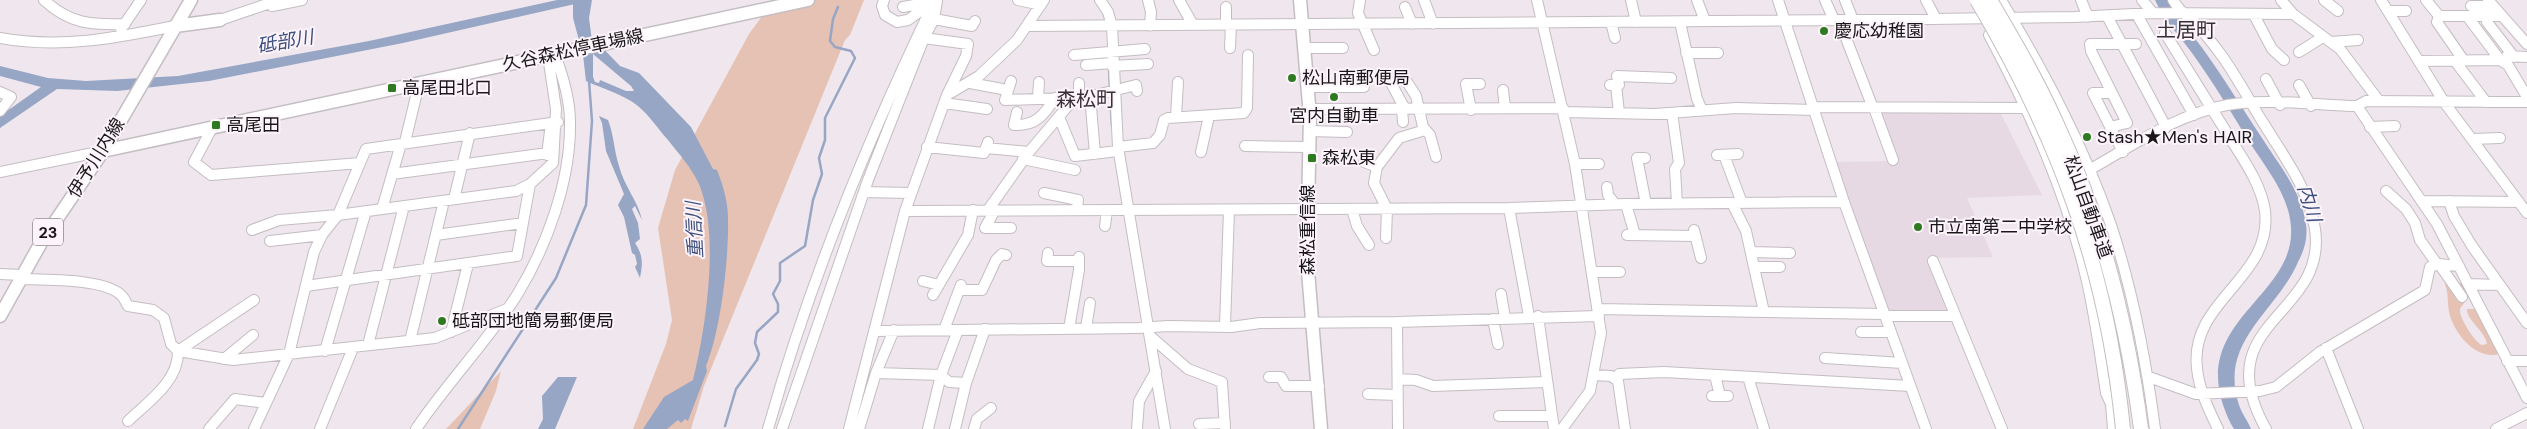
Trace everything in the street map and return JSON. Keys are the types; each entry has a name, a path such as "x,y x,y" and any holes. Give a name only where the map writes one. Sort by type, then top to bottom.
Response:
{"highway":[{"name":"松山自動車道","path":"1977,0 2031,97 2049,137 2081,224 2111,332 2120,385 2123,429"},
{"name":"松山自動車道","path":"1990,0 2019,49 2063,137 2096,224 2128,336 2141,429"}],"main road":[{"name":"伊予川内線","path":"0,316 20,277 103,151 192,0"},
{"name":"久谷森松停車場線","path":"103,151 808,0"},
{"name":"森松重信線","path":"1300,0 1310,131 1307,259 1319,386 1321,429"},
{"path":"174,28 220,20"}],"street":[{"path":"44,0 59,14 82,21 108,25 125,24"},
{"path":"115,37 141,0"},
{"path":"266,7 279,0"},
{"path":"220,20 228,15 302,0"},
{"path":"884,0 882,11 888,18 898,21 914,18 934,1"},
{"path":"946,99 970,83 1017,40 1042,3 1018,0"},
{"path":"1100,0 1108,12 1112,26 1112,61 1118,149 1165,429"},
{"path":"1148,0 1151,12 1150,26"},
{"path":"1179,0 1193,26"},
{"path":"1360,0 1358,8 1374,50"},
{"path":"1426,0 1433,24"},
{"path":"1537,0 1575,164 1601,333 1590,391 1562,429"},
{"path":"1631,0 1636,22"},
{"path":"1697,0 1705,21"},
{"path":"1778,0 1844,202 1926,429"},
{"path":"1825,0 1837,20 1893,160"},
{"path":"1845,0 1853,20"},
{"path":"1926,0 1936,19"},
{"path":"2001,0 2046,79 2089,170 2121,257 2149,378 2155,429"},
{"path":"2081,0 2088,17"},
{"path":"2142,0 2155,13"},
{"path":"2173,0 2179,14 2192,20 2211,42 2251,103 2305,191 2313,214 2317,243 2313,265 2304,285 2260,336 2251,356 2248,380 2249,391 2259,418 2266,429"},
{"path":"2281,0 2293,14 2340,50 2379,100"},
{"path":"2324,0 2338,11"},
{"path":"2381,0 2444,102 2527,213"},
{"path":"2426,0 2439,16"},
{"path":"903,7 934,1"},
{"path":"782,429 864,192 924,38 934,19 934,1"},
{"path":"768,429 786,363 806,306 934,1"},
{"path":"2472,6 2490,3 2527,44"},
{"path":"1226,7 1230,48"},
{"path":"1404,7 1412,24"},
{"path":"2388,11 2406,11"},
{"path":"1027,26 1980,19 2088,17 2155,13 2293,14"},
{"path":"2137,15 2194,115"},
{"path":"2254,15 2272,49 2284,60"},
{"path":"2107,16 2166,127"},
{"path":"2439,16 2501,16"},
{"path":"2439,16 2437,22 2486,102"},
{"path":"2467,16 2507,58"},
{"path":"934,19 972,26 975,22"},
{"path":"1980,19 2026,108 2064,197 2084,268 2094,316 2106,393 2111,404 2113,429"},
{"path":"1611,22 1615,38"},
{"path":"1680,22 1697,99 1702,110"},
{"path":"2487,22 2507,58 2508,65 2527,97"},
{"path":"0,38 21,42 60,43 174,28"},
{"path":"2165,33 2253,176 2262,195 2267,213 2267,232 2262,251 2248,272 2206,321 2202,329 2196,357 2204,392 2218,429"},
{"path":"849,429 911,192 946,99 966,56 968,44 924,38"},
{"path":"2303,53 2327,40 2358,40"},
{"path":"2110,127 2127,123 2091,51 2090,44 2136,44"},
{"path":"1304,48 1343,48"},
{"path":"1086,65 1112,61 1145,49"},
{"path":"1686,53 1718,53"},
{"path":"252,230 279,220 366,211 516,191 530,184 553,163 556,54"},
{"path":"416,429 507,309 526,278 537,255 555,202 568,151 570,123 568,98 556,54"},
{"path":"1074,55 1148,64"},
{"path":"1075,156 1153,143 1160,136 1164,120 1176,116 1241,115 1247,110 1248,55"},
{"path":"2419,61 2460,61 2527,57"},
{"path":"1619,113 1613,85 1619,85 1617,76 1641,72 1651,79 1668,79 1668,90"},
{"path":"2266,79 2280,105"},
{"path":"1011,81 1005,100 1038,98 1068,98 1076,100"},
{"path":"1038,98 1039,82"},
{"path":"1176,116 1177,82"},
{"path":"1407,82 1416,96 1425,130 1430,135 1436,157"},
{"path":"970,83 1002,89"},
{"path":"1076,100 1079,83"},
{"path":"1391,83 1403,109 1403,122"},
{"path":"382,209 419,84"},
{"path":"1011,228 985,228 991,210 1026,155 1059,117 1076,100 1090,95 1105,91 1114,92 1136,84 1137,91"},
{"path":"1471,110 1466,84 1480,84"},
{"path":"2299,85 2311,106"},
{"path":"1308,87 1364,86"},
{"path":"1502,90 1505,108"},
{"path":"0,92 11,97 0,111"},
{"path":"2112,93 2093,93 2123,152"},
{"path":"1090,95 1094,154"},
{"path":"1017,112 1014,125 1029,127 1043,120 1055,98"},
{"path":"946,99 987,109"},
{"path":"2089,170 2166,127 2212,108 2251,103 2357,106 2361,102 2379,100 2527,102"},
{"path":"2357,106 2437,224 2527,398"},
{"path":"1309,109 1471,110 1505,108 1619,113 1672,113 1736,108 2026,108"},
{"path":"1672,113 1679,163 1675,169 1677,203"},
{"path":"1201,152 1209,116"},
{"path":"927,147 969,154 984,153 987,145 1072,169 1075,156 1059,117"},
{"path":"254,429 289,354 314,252 322,235 338,214 366,150 470,133 554,123"},
{"path":"546,170 554,123"},
{"path":"2370,127 2395,126"},
{"path":"212,128 194,162 211,175 360,163"},
{"path":"1386,238 1387,209 1374,183 1377,167 1399,138 1425,130"},
{"path":"1310,131 1347,132"},
{"path":"410,341 436,235 462,165 470,133"},
{"path":"2472,139 2500,138"},
{"path":"1245,146 1309,147"},
{"path":"0,172 103,151"},
{"path":"392,174 548,153"},
{"path":"1738,154 1721,155 1744,225 1764,312"},
{"path":"1645,158 1637,158 1646,204"},
{"path":"1364,162 1377,167"},
{"path":"1575,164 1599,164"},
{"path":"306,286 517,256 530,184"},
{"path":"1606,187 1608,195 1615,204"},
{"path":"2386,191 2402,203 2415,223 2420,240 2462,297"},
{"path":"864,192 911,192"},
{"path":"1044,193 1078,200 1077,210"},
{"path":"2402,203 2421,200 2519,202"},
{"path":"2449,201 2459,224 2499,285 2527,323"},
{"path":"906,211 1307,210 1844,202"},
{"path":"1626,204 1631,235 1656,238 1695,233 1697,253"},
{"path":"368,345 404,206"},
{"path":"1509,208 1547,382 1554,429"},
{"path":"1352,209 1357,226 1369,245"},
{"path":"933,295 968,235 973,210"},
{"path":"1105,226 1107,210"},
{"path":"1225,326 1229,210"},
{"path":"325,351 366,211"},
{"path":"436,235 523,223"},
{"path":"270,241 322,235"},
{"path":"1751,252 1790,253"},
{"path":"1048,253 1047,261 1078,259 1080,286 1069,329"},
{"path":"944,330 960,288 982,290 996,260 1002,254 1006,255"},
{"path":"1933,261 2002,429"},
{"path":"451,332 468,264"},
{"path":"2149,378 2192,394 2249,391 2276,387 2326,348 2425,290 2430,267 2438,264 2459,266"},
{"path":"1754,266 1780,267"},
{"path":"1592,272 1620,272"},
{"path":"0,274 75,282 102,287 122,295 128,306 153,310 164,318 171,344 178,352 180,359 174,374 128,421"},
{"path":"923,281 939,285"},
{"path":"2468,284 2499,285"},
{"path":"1501,294 1505,318"},
{"path":"178,352 254,300"},
{"path":"1086,328 1090,303"},
{"path":"178,352 232,360 434,338 507,309"},
{"path":"875,331 1086,328 1149,331 1225,326 1493,319 1599,312 1764,312 1955,316"},
{"path":"1493,319 1498,344"},
{"path":"1397,322 1398,429"},
{"path":"859,429 876,373 894,330"},
{"path":"928,429 940,375 958,330"},
{"path":"955,429 966,384 985,330"},
{"path":"1149,331 1188,369 1222,382 1225,426 1199,423"},
{"path":"1861,332 1891,332"},
{"path":"224,359 253,335"},
{"path":"320,429 353,348"},
{"path":"2326,348 2358,429"},
{"path":"1824,358 1902,363"},
{"path":"2507,361 2527,361"},
{"path":"1137,429 1140,401 1156,371"},
{"path":"1616,378 1619,374 1664,372 1910,386"},
{"path":"876,373 940,375 949,382 966,384"},
{"path":"1594,375 1616,378"},
{"path":"1715,375 1720,396"},
{"path":"1269,377 1281,377 1286,386 1319,386"},
{"path":"1748,377 1764,429"},
{"path":"1616,378 1625,429"},
{"path":"1398,380 1416,380 1433,386 1547,382"},
{"path":"1368,394 1398,395"},
{"path":"209,429 235,400 266,403"},
{"path":"974,429 976,419 991,408"},
{"path":"2496,429 2527,413"},
{"path":"1499,416 1552,416"}],"shaded area":[{"path":"774,0 864,0 850,35 845,40 704,386 691,429 633,429 666,344 672,320 658,228 675,170 749,34"},
{"name":"市立南第二中学校","path":"1876,112 2000,112 2042,195 1967,198 1993,257 1933,258 1947,310 1887,312 1833,162 1892,161"},
{"path":"2447,280 2464,284 2469,294 2464,295 2464,303 2460,310 2465,324 2479,343 2482,345 2487,344 2486,339 2467,313 2467,309 2478,309 2499,354 2491,355 2475,350 2457,331 2449,312 2445,284"},
{"path":"501,371 496,391 480,429 446,429"}],"water":[{"path":"573,0 592,0 589,18 592,41 595,40 620,66 639,73 691,127 713,169 717,170 725,194 728,234 723,294 716,333 706,366 707,371 688,421 685,419 681,423 678,420 667,429 643,429 664,397 693,380 698,359 709,281 709,228 705,205 699,184 692,172 646,114 626,98 586,81 583,55 573,18","holes":["593,54 631,86 634,91 626,91 600,80 599,83 595,82 593,77"]},
{"path":"599,116 608,120 621,173 642,220 635,206 632,209 638,223 640,239 635,243 642,259 640,278 635,267 637,264 635,255 632,253 624,217 618,205 624,194 606,151 602,123"},
{"path":"558,377 577,377 555,429 538,429 543,419 542,396"}],"waterway":[{"name":"砥部川","path":"0,71 48,83 86,86 147,84 209,76 369,46 575,0"},
{"name":"内川","path":"2162,0 2173,20 2212,72 2276,172 2289,193 2297,216 2299,228 2297,249 2288,268 2275,287 2246,323 2234,343 2227,364 2229,399 2243,429"},
{"path":"725,426 736,389 757,360 759,354 755,343 757,332 778,312 778,304 773,294 780,281 780,263 805,246 813,200 822,174 819,158 825,140 825,118 855,58 851,51 835,47 830,41 833,19 838,7"},
{"path":"1109,69 1110,88"},
{"path":"458,429 556,278 586,205 592,121 589,81"},
{"path":"0,123 54,84"},
{"path":"1110,94 1112,126"}],"place":[{"name":"慶応幼稚園","path":"1824,31"},
{"name":"松山南郵便局","path":"1292,78"},
{"name":"高尾田北口","path":"392,88"},
{"name":"宮内自動車","path":"1334,97"},
{"name":"高尾田","path":"216,125"},
{"name":"Stash★Men's HAIR","path":"2087,137"},
{"name":"森松東","path":"1312,158"},
{"name":"市立南第二中学校","path":"1918,227"},
{"name":"砥部団地簡易郵便局","path":"442,321"}],"district":[{"name":"土居町","path":"2186,30"},
{"name":"森松町","path":"1086,99"}],"water label":[{"name":"重信川","path":"694,230"}]}
